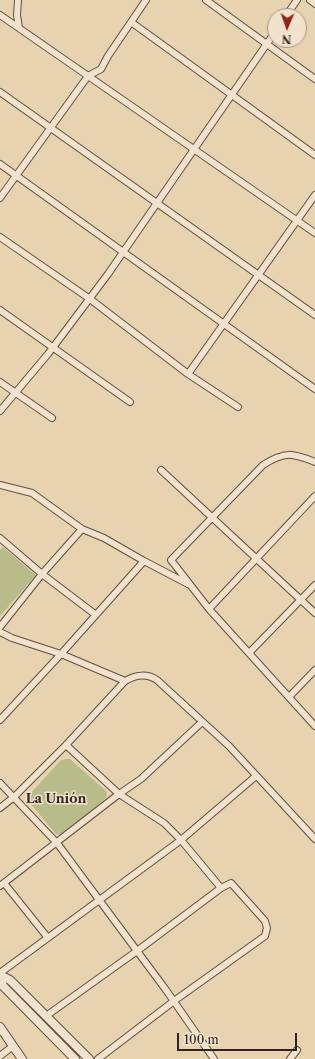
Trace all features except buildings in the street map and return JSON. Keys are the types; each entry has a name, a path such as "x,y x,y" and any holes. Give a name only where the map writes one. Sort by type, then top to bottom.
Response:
{"street":[{"path":"18,0 18,28"},
{"path":"0,198 88,76 101,69 108,56 146,0"},
{"path":"0,411 53,348 90,299 267,44 206,0"},
{"path":"310,0 315,4"},
{"path":"0,15 315,233"},
{"path":"131,22 315,155"},
{"path":"272,48 315,79"},
{"path":"0,92 315,315"},
{"path":"0,164 315,390"},
{"path":"188,374 315,195"},
{"path":"0,237 90,299 188,374 238,407"},
{"path":"0,310 130,402"},
{"path":"0,382 52,418"},
{"path":"315,462 295,454 276,457 263,465 171,560 209,608 315,726"},
{"path":"161,470 315,613"},
{"path":"0,485 32,493 82,529 104,538 192,587"},
{"path":"209,608 315,496"},
{"path":"0,626 42,574 82,529"},
{"path":"1,541 96,615"},
{"path":"0,720 144,561"},
{"path":"249,653 315,585"},
{"path":"0,632 12,638 61,654 125,681"},
{"path":"289,697 315,670"},
{"path":"0,808 14,798 66,745 125,681 134,677 150,676 229,746 315,839"},
{"path":"48,938 2,884 119,794 141,779 202,722"},
{"path":"66,745 119,794 164,823 181,840 221,888"},
{"path":"90,1059 10,980 0,974 181,840 256,776"},
{"path":"0,783 57,842 174,1001 211,1058"},
{"path":"46,1016 137,951 221,888 231,883 265,921 268,928 265,936 174,1001 98,1059"},
{"path":"0,979 3,986 75,1059"},
{"path":"0,1027 22,1059"},
{"path":"0,1056 13,1046"},
{"path":"290,1059 298,1050"}],"green space":[{"path":"3,547 36,575 0,616 0,550"},
{"path":"70,759 107,793 106,798 62,835 56,834 30,803 29,795 61,760"}],"district":[{"name":"La Unión","path":"56,799"}]}
